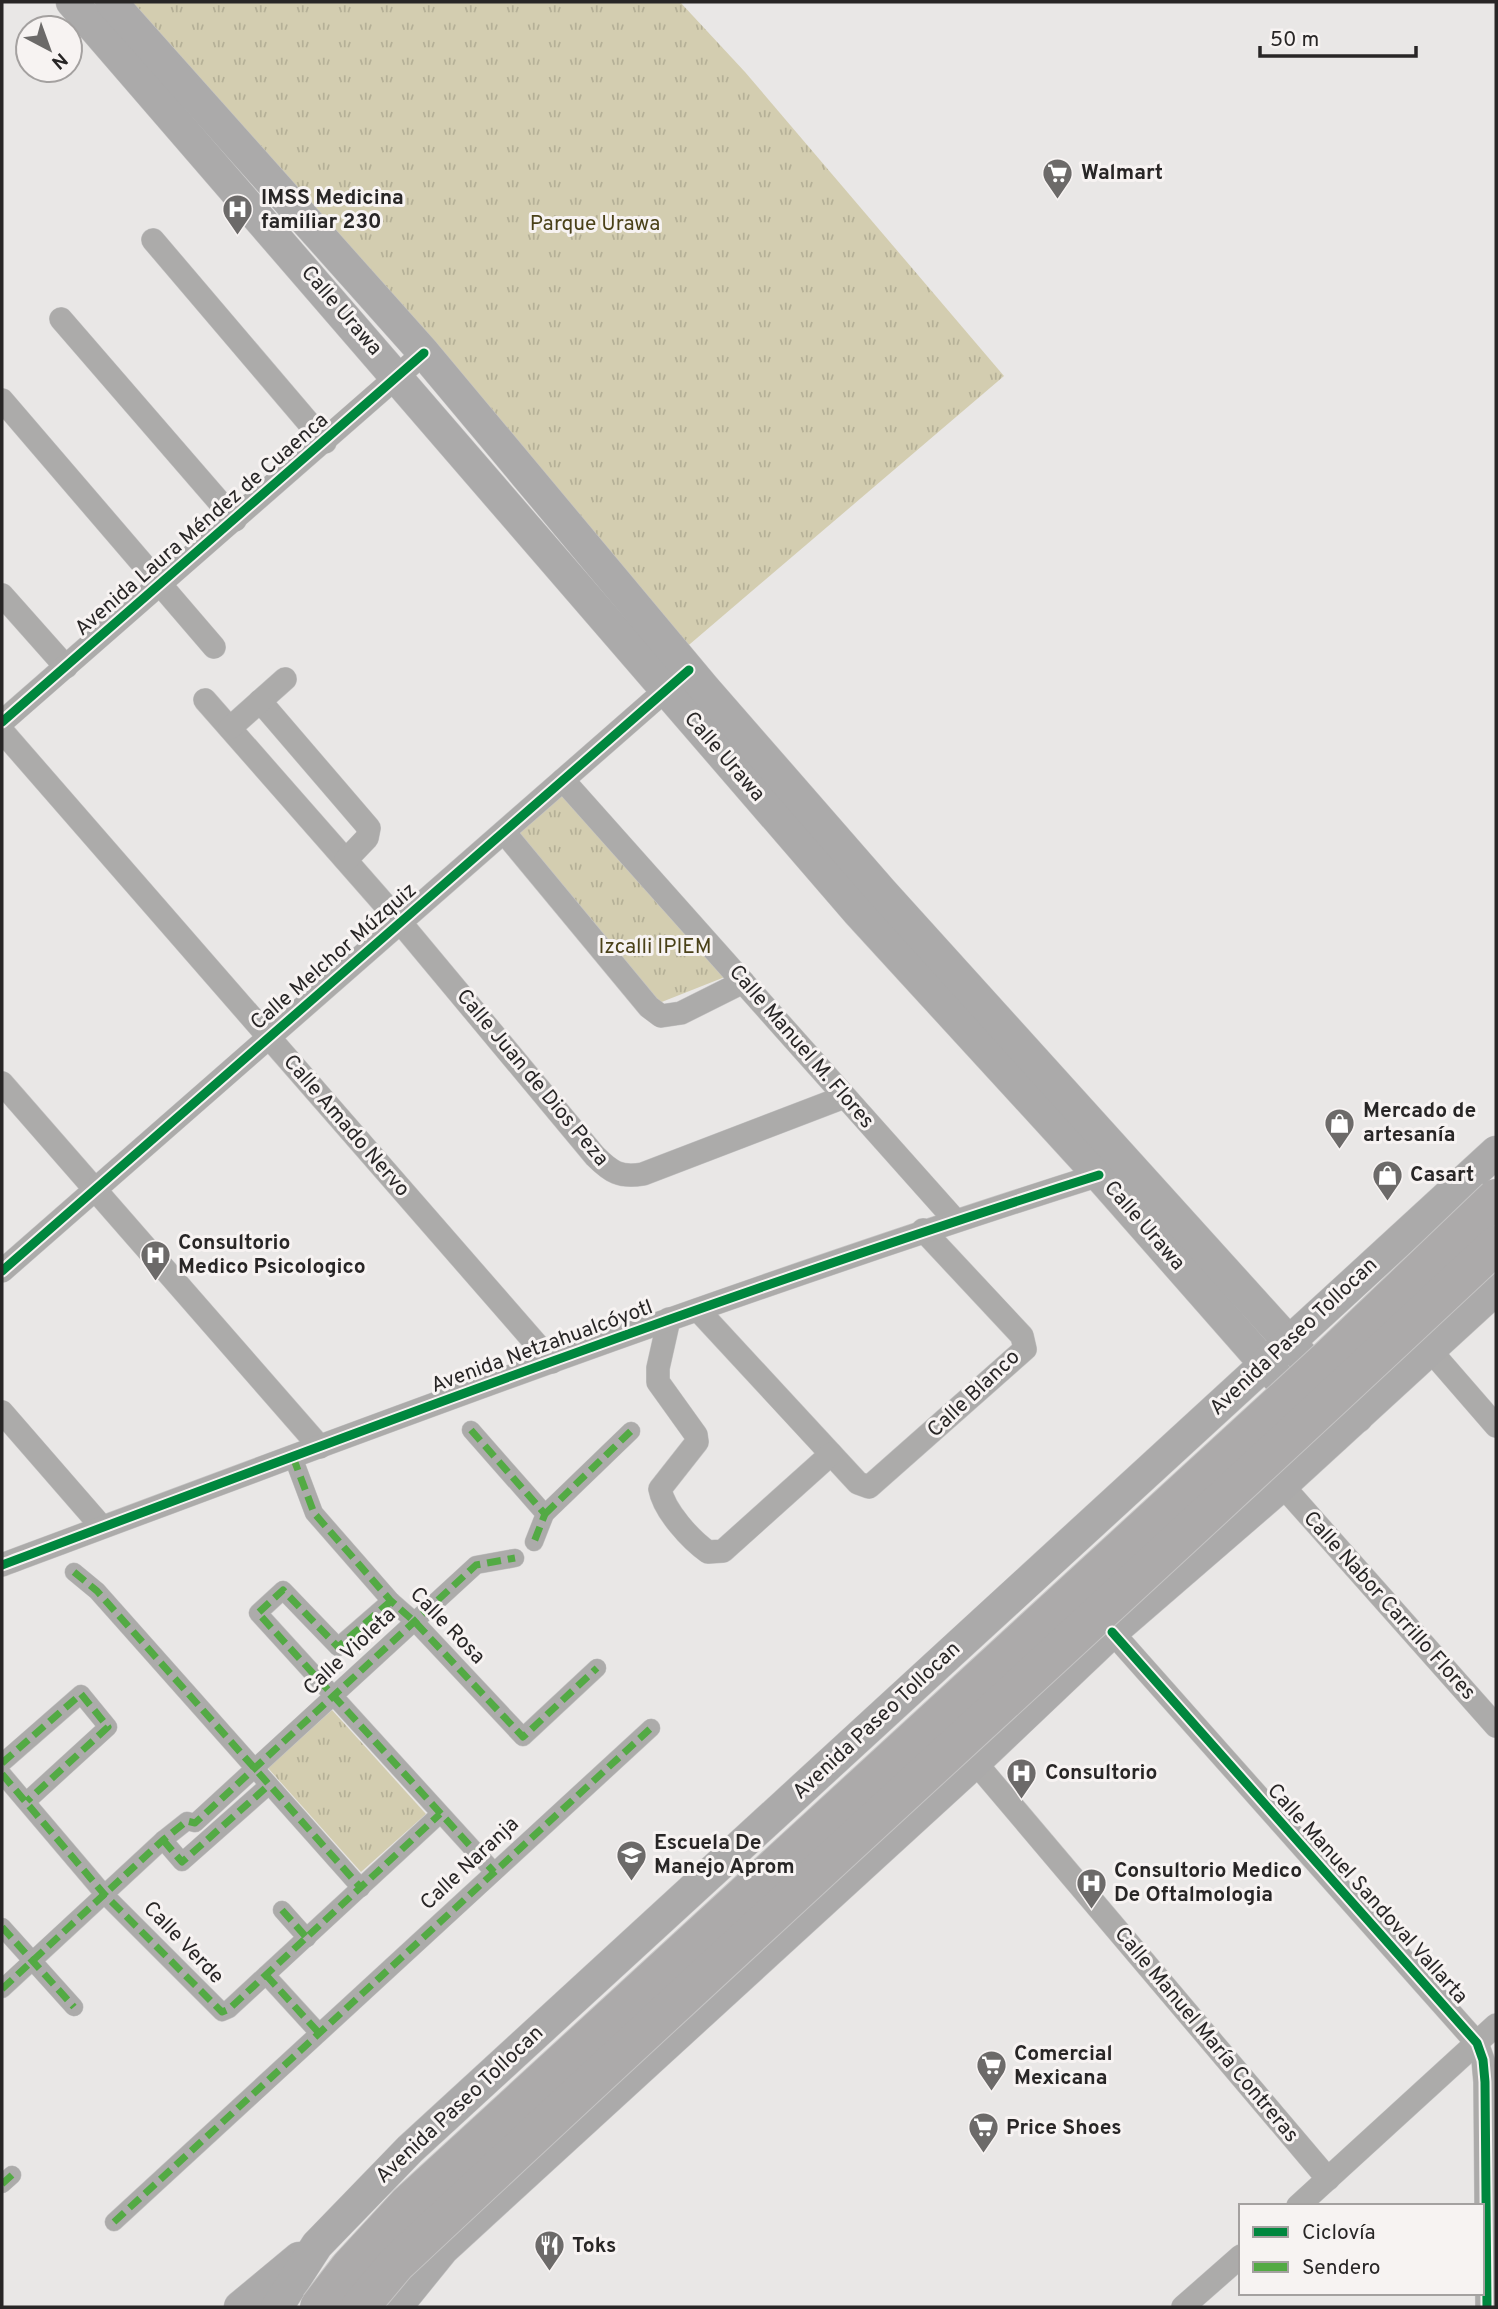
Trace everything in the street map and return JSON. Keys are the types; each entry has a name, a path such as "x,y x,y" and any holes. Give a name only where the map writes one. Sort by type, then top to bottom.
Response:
{"highway":[{"name":"Avenida Paseo Tollocan","path":"319,2307 349,2268 408,2204 1329,1358 1496,1198"},
{"path":"360,2307 396,2264 632,2042 1274,1454 1496,1245"}],"main road":[{"name":"Calle Urawa","path":"72,2 398,377 677,680 882,892 1290,1343 1345,1427"},
{"name":"Calle Urawa","path":"111,2 424,353 872,929 1099,1175 1266,1366 1345,1427"},
{"name":"Avenida Paseo Tollocan","path":"277,2307 317,2245 411,2149 1496,1152"},
{"path":"1359,1277 1349,1307 1351,1322 1365,1341 1396,1355 1430,1350"},
{"path":"396,2307 443,2249 975,1762 1112,1632 1282,1485 1496,1289"},
{"path":"1180,1443 1195,1432 1209,1436 1231,1450 1246,1473 1249,1500 1247,1513"},
{"path":"411,2149 409,2164 414,2179 431,2196 450,2206 464,2208 492,2204"},
{"path":"240,2307 277,2273 317,2245"}],"street":[{"path":"153,240 325,442"},
{"path":"61,319 235,520"},
{"name":"Avenida Laura Méndez de Cuaenca","path":"2,722 424,353"},
{"path":"2,400 214,647"},
{"path":"2,594 65,667"},
{"path":"230,727 285,679"},
{"name":"Calle Melchor Múzquiz","path":"2,1271 677,680"},
{"name":"Calle Juan de Dios Peza","path":"205,700 400,922 595,1156 615,1174 627,1177 643,1174 844,1097"},
{"path":"260,701 369,828 367,838 346,860"},
{"name":"Calle Amado Nervo","path":"2,731 552,1362"},
{"name":"Calle Manuel M. Flores","path":"564,779 955,1220"},
{"path":"504,832 649,1007 661,1016 681,1013 743,982"},
{"path":"2,1083 320,1447"},
{"name":"Avenida Netzahualcóyotl","path":"2,1565 669,1319 923,1230 1099,1175"},
{"name":"Calle Blanco","path":"831,1454 858,1483 869,1487 1025,1349 1022,1336 923,1230"},
{"path":"669,1319 658,1368 658,1382 696,1435 697,1442 660,1489 668,1508 700,1546 708,1552 723,1551 831,1454 698,1310"},
{"path":"1430,1350 1496,1426"},
{"path":"2,1412 102,1527"},
{"path":"471,1430 545,1514"},
{"path":"534,1542 545,1514 631,1431"},
{"name":"Calle Rosa","path":"293,1457 314,1513 391,1601 415,1622 523,1737 597,1668"},
{"name":"Calle Nabor Carrillo Flores","path":"1282,1485 1496,1726"},
{"name":"Calle Violeta","path":"2,1989 163,1840 187,1821 195,1823 476,1565 515,1558"},
{"path":"74,1572 97,1591 360,1888"},
{"path":"391,1601 338,1647 283,1590 258,1614 494,1872"},
{"name":"Calle Manuel Sandoval Vallarta","path":"1112,1632 1476,2043 1483,2060 1485,2082 1487,2307"},
{"path":"2,1763 81,1694 108,1727 27,1801"},
{"name":"Calle Naranja","path":"114,2222 651,1728"},
{"name":"Calle Manuel María Contreras","path":"975,1762 1328,2179"},
{"name":"Calle Verde","path":"2,1774 104,1894 222,2012 307,1938 440,1814"},
{"path":"163,1840 182,1862 269,1785"},
{"path":"282,1910 307,1938"},
{"path":"2,1927 74,2007"},
{"path":"266,1975 319,2033"},
{"path":"1300,2204 1496,2025"},
{"path":"1183,2307 1239,2258"}],"green space":[{"name":"Parque Urawa","path":"122,2 680,2 745,72 1004,376 683,650"},
{"name":"Izcalli IPIEM","path":"563,780 735,973 649,1007 504,832"},
{"path":"332,1710 426,1814 361,1872 268,1768"}],"marked path":[{"path":"471,1430 545,1514 534,1542"},
{"path":"545,1514 631,1431"},
{"path":"293,1457 314,1513 391,1601 415,1622 523,1737 597,1668"},
{"path":"2,1989 163,1840 187,1821 195,1823 476,1565 515,1558"},
{"path":"74,1572 97,1591 361,1888"},
{"path":"391,1601 338,1647 283,1590 258,1613 494,1872"},
{"path":"2,1763 81,1694 108,1727 27,1801"},
{"path":"114,2222 651,1728"},
{"path":"2,1774 104,1894 222,2012 229,2009 440,1814"},
{"path":"163,1840 182,1862 269,1785"},
{"path":"282,1910 307,1938"},
{"path":"2,1927 74,2007"},
{"path":"266,1975 319,2033"},
{"path":"2,2184 12,2175"}],"cycle path":[{"path":"2,722 424,353"},
{"path":"2,1271 689,670"},
{"path":"2,1565 685,1314 1099,1175"},
{"path":"1112,1632 1477,2043 1483,2060 1485,2082 1487,2307"}],"place":[{"name":"Walmart","path":"1058,200"},
{"name":"IMSS Medicina familiar 230","path":"238,237"},
{"name":"Mercado de artesanía","path":"1340,1150"},
{"name":"Casart","path":"1387,1202"},
{"name":"Consultorio Medico Psicologico","path":"155,1282"},
{"name":"Consultorio","path":"1022,1800"},
{"name":"Escuela De Manejo Aprom","path":"631,1882"},
{"name":"Consultorio Medico De Oftalmologia","path":"1091,1910"},
{"name":"Comercial Mexicana","path":"991,2093"},
{"name":"Price Shoes","path":"983,2155"},
{"name":"Toks","path":"549,2273"}]}
